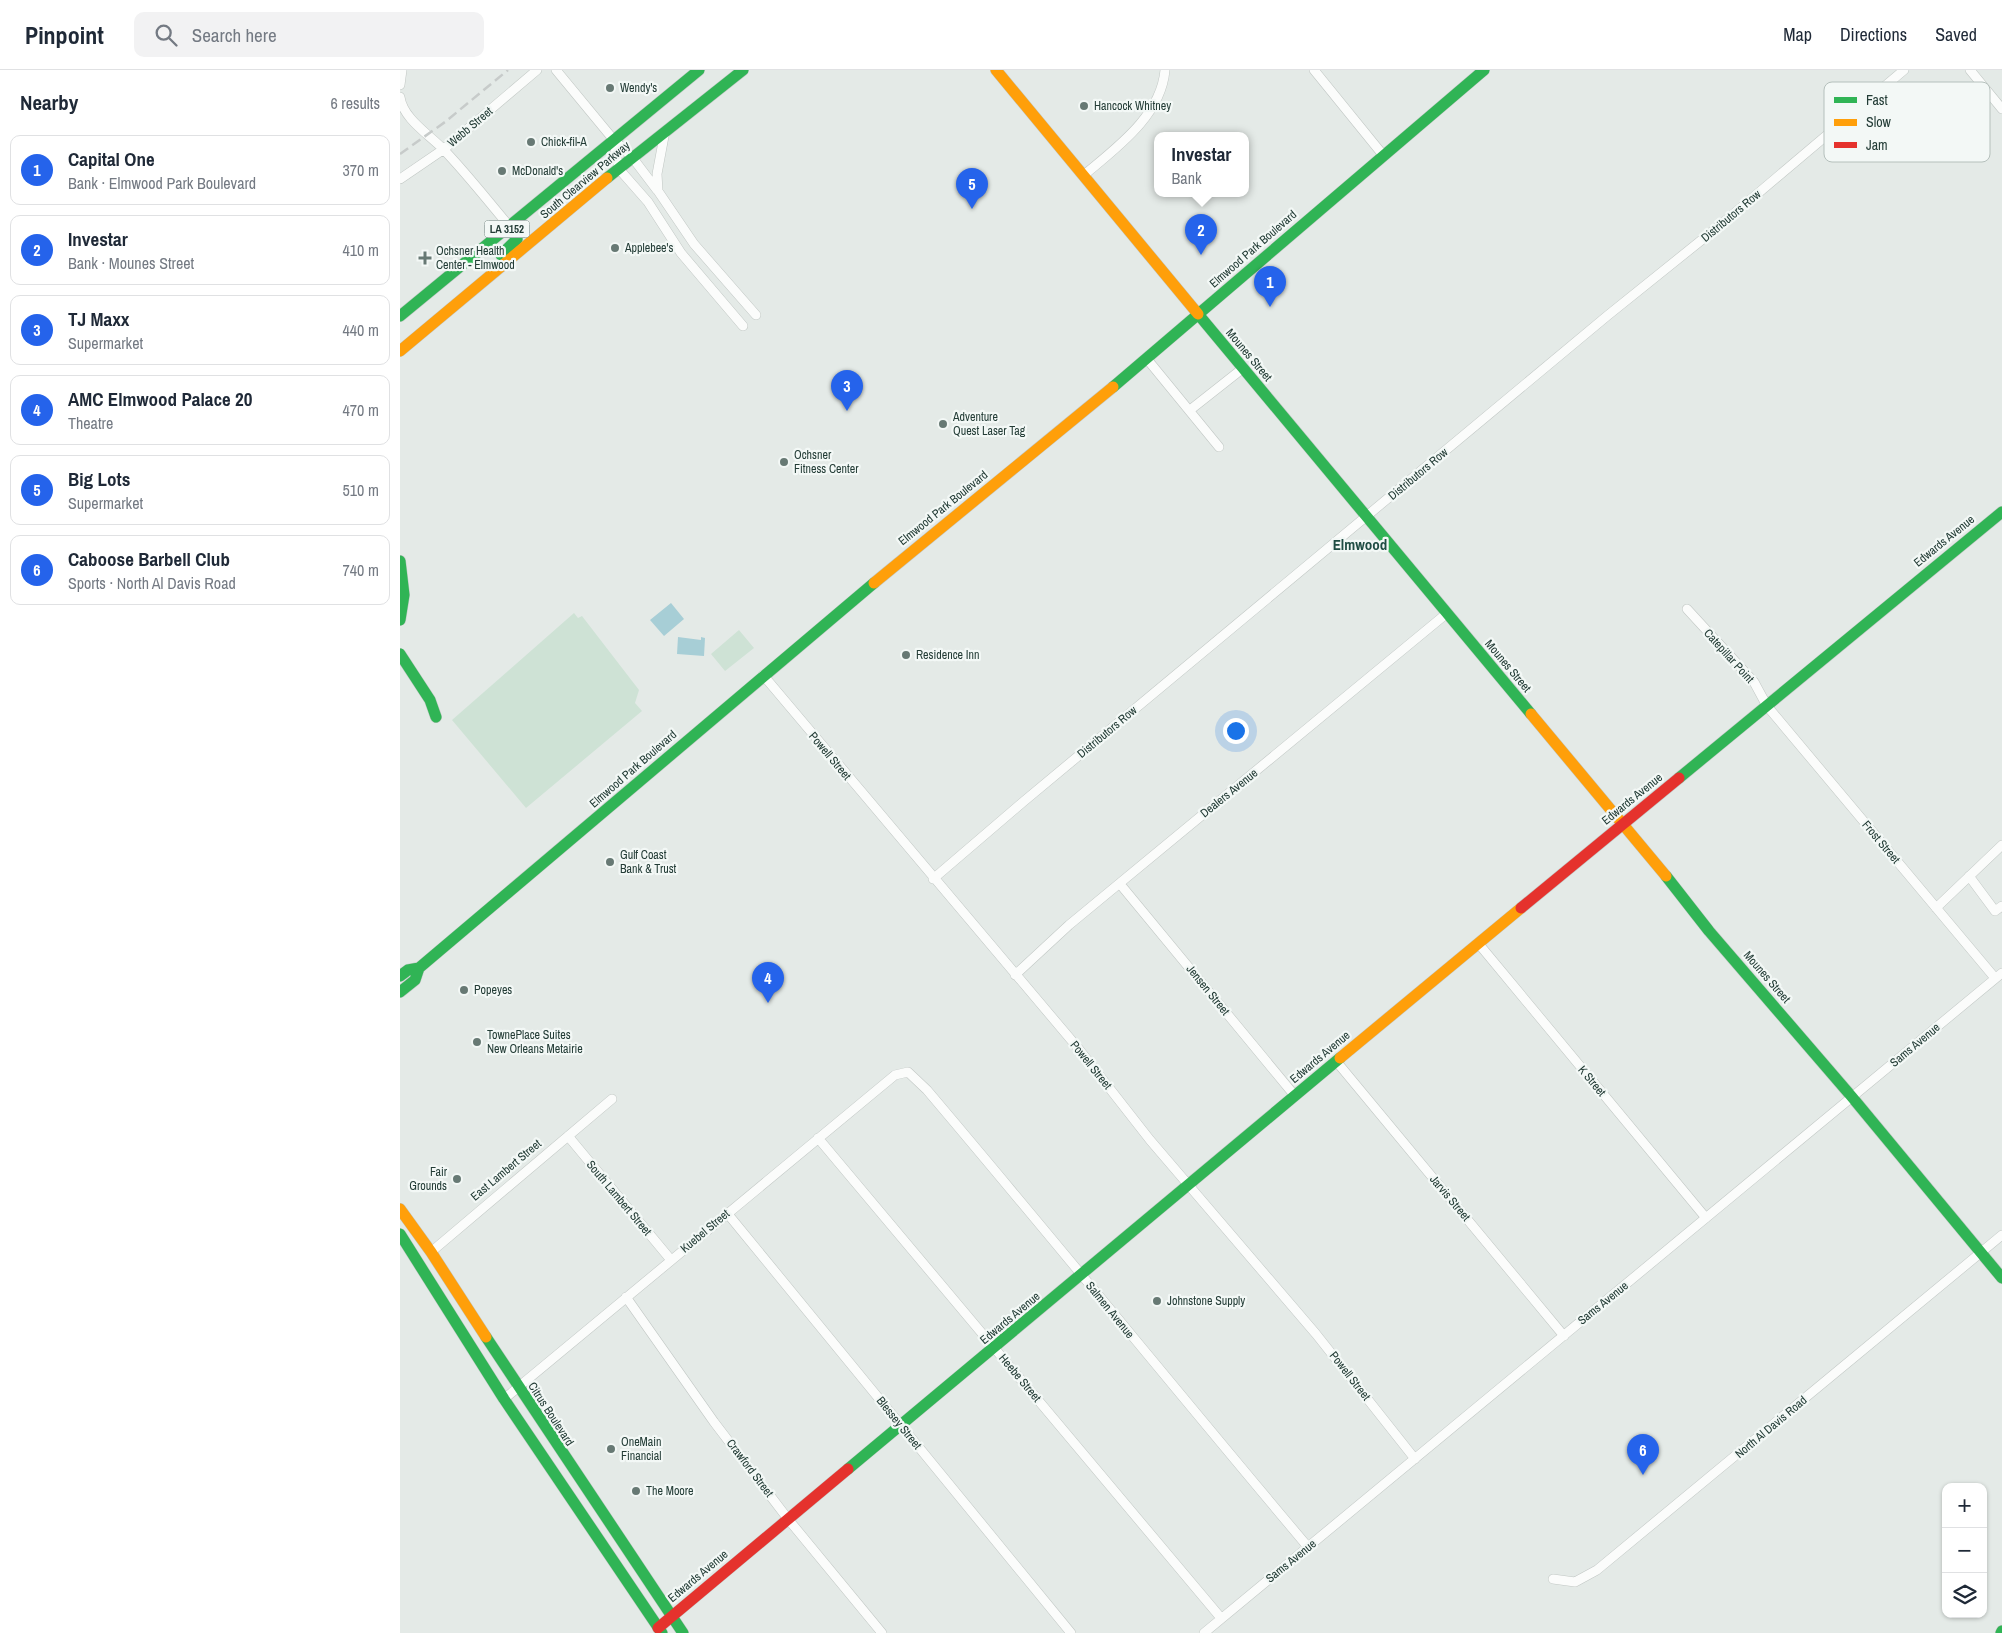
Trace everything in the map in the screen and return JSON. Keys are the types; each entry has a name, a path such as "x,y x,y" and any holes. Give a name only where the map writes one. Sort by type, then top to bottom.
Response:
{"main road":[{"name":"South Clearview Parkway","path":"400,316 698,70"},
{"name":"South Clearview Parkway","path":"400,351 632,157 743,70"},
{"name":"Mounes Street","path":"996,70 1446,614 1624,824 1709,930 1852,1097 2002,1278"},
{"name":"Elmwood Park Boulevard","path":"400,976 408,970 419,968 763,675 1147,359 1484,70"},
{"path":"433,325 443,304 516,242 516,235 510,227"},
{"name":"Edwards Avenue","path":"660,1630 672,1617 788,1519 1190,1185 1336,1061 2002,512"},
{"path":"400,561 404,595 400,620"},
{"path":"400,654 430,700 436,717"},
{"name":"Elmwood Park Boulevard","path":"400,992 415,980 419,968"},
{"name":"Citrus Boulevard","path":"400,1209 431,1252 518,1389 683,1633"},
{"path":"400,1234 504,1399 660,1630"},
{"name":"East Lambert Street","path":"418,1261 431,1252"}],"street":[{"path":"400,85 402,70"},
{"name":"Webb Street","path":"400,179 444,149 537,70"},
{"path":"556,70 613,139 632,157 694,244 756,316"},
{"path":"1084,175 1133,132 1155,102 1165,70"},
{"path":"1314,70 1383,155"},
{"name":"Distributors Row","path":"1890,82 1904,70"},
{"path":"1970,70 1980,82"},
{"path":"1990,94 2002,109"},
{"path":"400,97 401,102 416,124 444,149 510,227"},
{"path":"658,191 657,174 665,131"},
{"name":"Distributors Row","path":"933,879 1607,316 1724,222 1824,138"},
{"path":"613,139 619,169 648,202 681,253 743,326"},
{"path":"1147,359 1219,447"},
{"path":"1190,410 1242,369"},
{"name":"Catepillar Point","path":"1688,609 1754,682 1767,706"},
{"name":"Dealers Avenue","path":"1015,975 1069,925 1446,614"},
{"name":"Powell Street","path":"763,675 1316,1334 1415,1459"},
{"name":"Frost Street","path":"1767,706 1936,908 1999,975"},
{"path":"1936,908 2002,845"},
{"path":"1970,876 1995,910 2002,906"},
{"name":"Jensen Street","path":"1120,884 1295,1096"},
{"name":"K Street","path":"1478,944 1706,1218"},
{"name":"Sams Avenue","path":"1204,1633 1999,975"},
{"name":"Jarvis Street","path":"1336,1061 1564,1336"},
{"name":"Kuebel Street","path":"504,1399 895,1075 902,1072 910,1074"},
{"name":"Salmen Avenue","path":"910,1074 926,1090 1308,1547"},
{"name":"East Lambert Street","path":"431,1252 612,1099"},
{"name":"South Lambert Street","path":"568,1136 671,1260"},
{"name":"Heebe Street","path":"818,1138 1221,1618"},
{"name":"Blessey Street","path":"726,1214 1071,1633"},
{"name":"North Al Davis Road","path":"1554,1579 1575,1582 1597,1570 2002,1235"},
{"name":"Crawford Street","path":"626,1297 714,1422 788,1519 882,1633"}],"green space":[{"path":"574,613 578,618 582,616 639,690 635,703 642,711 526,808 452,720"},
{"path":"739,630 754,648 725,671 711,654"}],"water":[{"path":"671,603 684,619 664,636 650,620"},
{"path":"678,637 701,640 701,637 705,638 704,656 677,654"}],"railway":[{"path":"400,154 445,122 508,70"}],"traffic: fast":[{"path":"400,316 699,70"},
{"path":"607,178 743,70"},
{"path":"1113,387 1484,70"},
{"path":"501,255 517,239 510,227"},
{"path":"1198,314 1531,714"},
{"path":"1679,778 2002,512"},
{"path":"400,561 404,595 400,620"},
{"path":"400,976 408,970 419,968 874,583"},
{"path":"400,654 430,700 436,717"},
{"path":"1666,876 1709,931 1852,1097 2002,1278"},
{"path":"400,992 415,980 419,968"},
{"path":"848,1469 1340,1058"},
{"path":"400,1234 504,1399 662,1633"},
{"path":"486,1337 683,1633"}],"traffic: slow":[{"path":"996,70 1198,314"},
{"path":"400,351 607,178"},
{"path":"874,583 1113,387"},
{"path":"1531,714 1666,876"},
{"path":"1340,1058 1521,908"},
{"path":"400,1209 431,1252 486,1337"}],"traffic: jam":[{"path":"1521,908 1679,778"},
{"path":"658,1628 848,1469"}],"place":[{"name":"Wendy's","path":"610,88"},
{"name":"Hancock Whitney","path":"1084,106"},
{"name":"Chick-fil-A","path":"531,142"},
{"name":"McDonald's","path":"502,171"},
{"name":"Big Lots","path":"972,209"},
{"name":"Applebee's","path":"615,248"},
{"name":"Investar","path":"1201,255"},
{"name":"Ochsner Health Center - Elmwood","path":"425,258"},
{"name":"Capital One","path":"1270,307"},
{"name":"TJ Maxx","path":"847,411"},
{"name":"Adventure Quest Laser Tag","path":"943,424"},
{"name":"Ochsner Fitness Center","path":"784,462"},
{"name":"Residence Inn","path":"906,655"},
{"name":"Gulf Coast Bank & Trust","path":"610,862"},
{"name":"Popeyes","path":"464,990"},
{"name":"AMC Elmwood Palace 20","path":"768,1003"},
{"name":"TownePlace Suites New Orleans Metairie","path":"477,1042"},
{"name":"Fair Grounds","path":"457,1179"},
{"name":"Johnstone Supply","path":"1157,1301"},
{"name":"OneMain Financial","path":"611,1449"},
{"name":"Caboose Barbell Club","path":"1643,1475"},
{"name":"The Moore","path":"636,1491"}],"district":[{"name":"Elmwood","path":"1360,544"}]}
